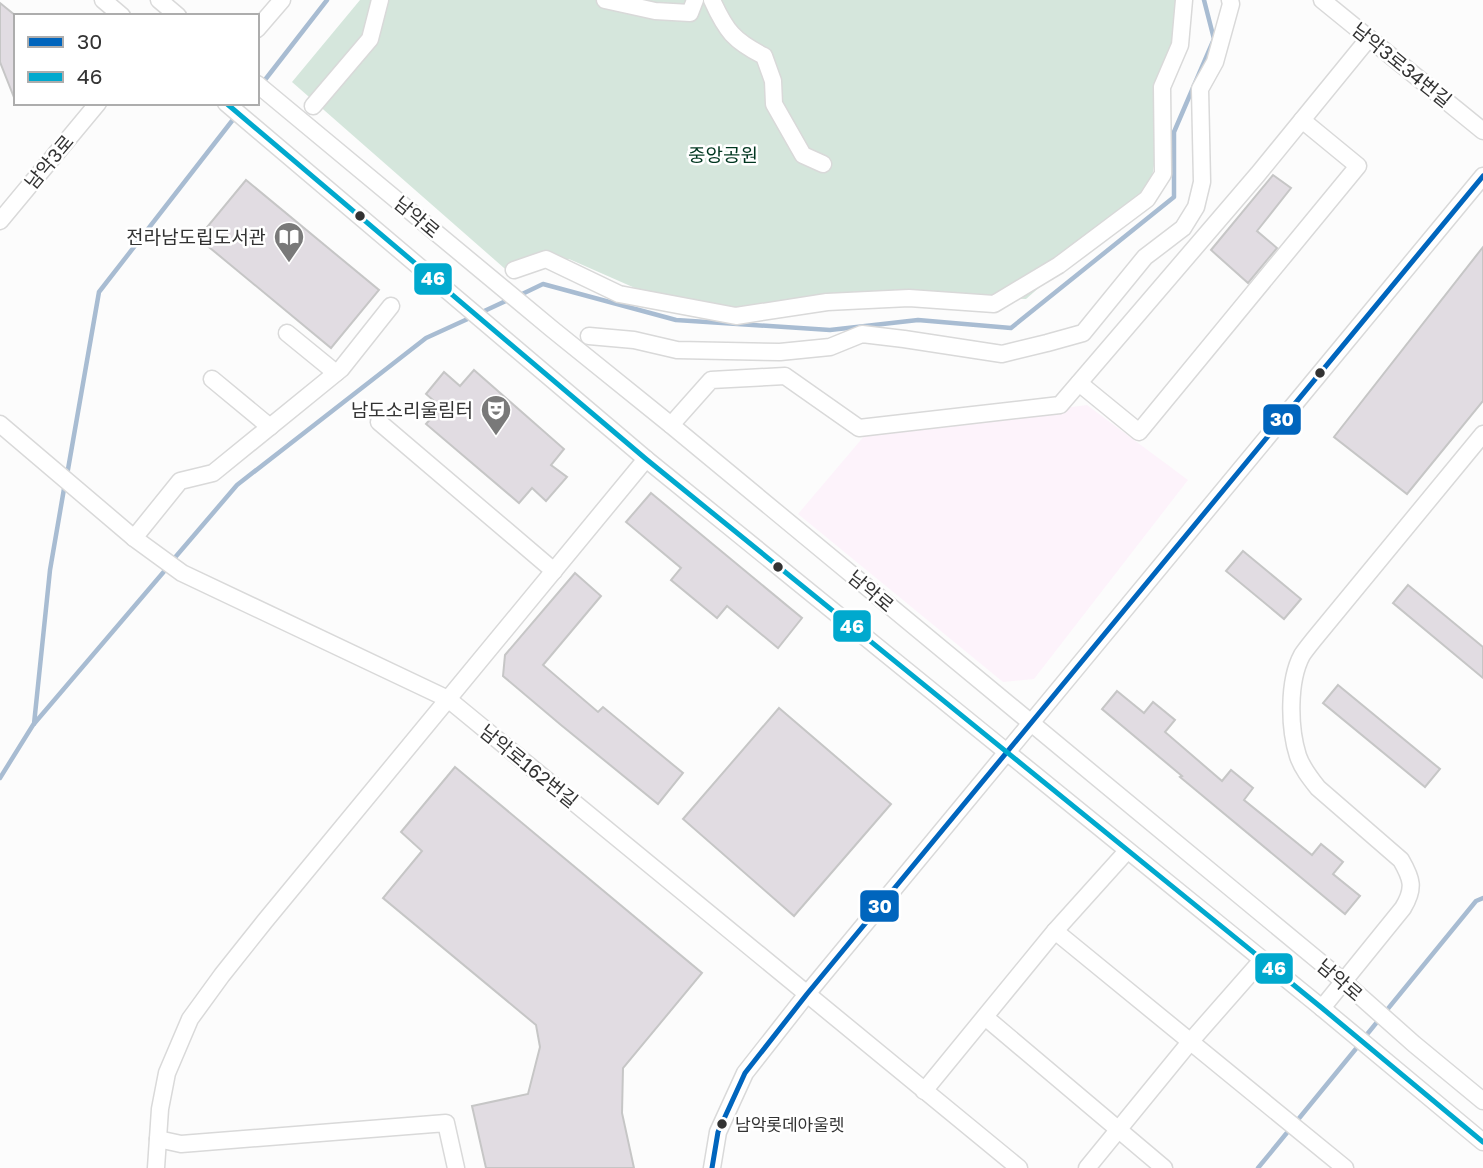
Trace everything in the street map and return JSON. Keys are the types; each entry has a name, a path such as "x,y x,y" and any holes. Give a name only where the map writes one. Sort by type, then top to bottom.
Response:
{"street":[{"path":"103,0 120,14"},
{"path":"159,0 176,11"},
{"path":"259,27 282,0"},
{"path":"313,106 370,39 380,0"},
{"path":"605,0 655,11 690,13 695,0"},
{"path":"712,0 727,30 747,48 764,56 773,81 775,104 803,155 823,164"},
{"path":"514,270 546,259 619,294 736,316 855,300 909,298 994,304 1059,265 1147,199 1163,174 1162,87 1180,45 1184,0"},
{"path":"589,337 634,340 677,350 779,352 830,347 862,334 1002,354 1083,333 1145,257 1183,228 1196,208 1202,182 1200,89 1215,62 1230,0"},
{"name":"남악3로34번길","path":"1322,0 1483,131"},
{"path":"671,425 711,380 785,376 859,428 1060,405 1258,174 1368,38"},
{"name":"남악로","path":"259,86 1349,987 1483,1101"},
{"name":"남악3로","path":"0,221 96,105"},
{"name":"남악로","path":"228,105 646,459 1483,1142"},
{"path":"1079,383 1139,432 1358,166 1302,120"},
{"path":"712,1168 719,1132 745,1073 1483,176"},
{"path":"138,541 180,481 213,473 341,369 391,306"},
{"path":"287,333 336,373"},
{"path":"212,379 270,427"},
{"path":"379,422 554,571"},
{"name":"남악로162번길","path":"0,424 138,541 182,573 448,699 1018,1168"},
{"path":"1322,1008 1349,987 1409,898 1411,887 1410,876 1401,860 1318,788 1298,757 1293,733 1293,687 1297,668 1315,638 1483,435"},
{"path":"156,1168 160,1109 167,1073 190,1019 230,964 646,459"},
{"path":"924,1091 1055,931 1127,851"},
{"path":"1055,931 1338,1163"},
{"path":"1087,1168 1190,1042 1262,960"},
{"path":"985,1017 1164,1168"},
{"path":"158,1139 181,1144 446,1123 456,1168"}],"shaded area":[{"path":"1087,405 1188,480 1034,679 1003,682 798,514 865,435"}],"green space":[{"name":"중앙공원","path":"360,0 1179,0 1150,191 1026,299 856,293 694,314 569,259 512,275 292,82"}],"building":[{"path":"0,3 14,14 14,97 0,62"},
{"path":"1273,175 1291,188 1257,231 1277,248 1248,283 1211,250"},
{"name":"전라남도립도서관","path":"246,180 379,290 331,348 198,238"},
{"path":"1483,247 1483,401 1407,494 1334,437"},
{"name":"남도소리울림터","path":"474,370 564,449 551,465 567,477 546,501 532,488 519,503 426,424 441,407 426,394 444,372 460,386"},
{"path":"651,493 802,618 778,648 727,606 717,618 671,580 681,568 626,522"},
{"path":"1243,551 1301,599 1284,619 1226,571"},
{"path":"575,573 601,596 543,665 598,712 603,707 683,773 658,804 503,676 505,655"},
{"path":"1408,585 1483,647 1483,678 1393,603"},
{"path":"1338,685 1440,769 1425,787 1323,703"},
{"path":"1117,691 1144,713 1153,702 1175,720 1165,732 1222,781 1231,770 1253,788 1244,800 1312,855 1321,844 1343,862 1333,874 1360,896 1345,914 1102,709"},
{"path":"779,708 891,804 794,916 683,819"},
{"path":"455,767 702,973 623,1068 622,1113 634,1168 486,1168 472,1106 528,1094 540,1047 536,1025 383,898 422,851 401,832"}],"waterway":[{"path":"261,85 327,0"},
{"path":"518,296 543,284 676,320 830,330 918,320 1011,328 1174,197 1174,132 1214,39 1204,0"},
{"path":"67,475 99,292 235,117"},
{"path":"480,313 510,299"},
{"path":"172,561 237,485 426,338 472,317"},
{"path":"34,724 50,570 65,483"},
{"path":"0,778 33,725 167,568"},
{"path":"1364,1038 1476,901 1483,898"},
{"path":"1296,1122 1359,1045"},
{"path":"1258,1168 1290,1129"}],"transit line":[{"name":"46","path":"228,105 646,459 1483,1142"},
{"name":"30","path":"712,1168 718,1132 745,1073 807,994 1483,176"}],"place":[{"name":"전라남도립도서관","path":"289,264"},
{"name":"남도소리울림터","path":"496,437"},
{"name":"남악롯데아울렛","path":"722,1124"}]}
